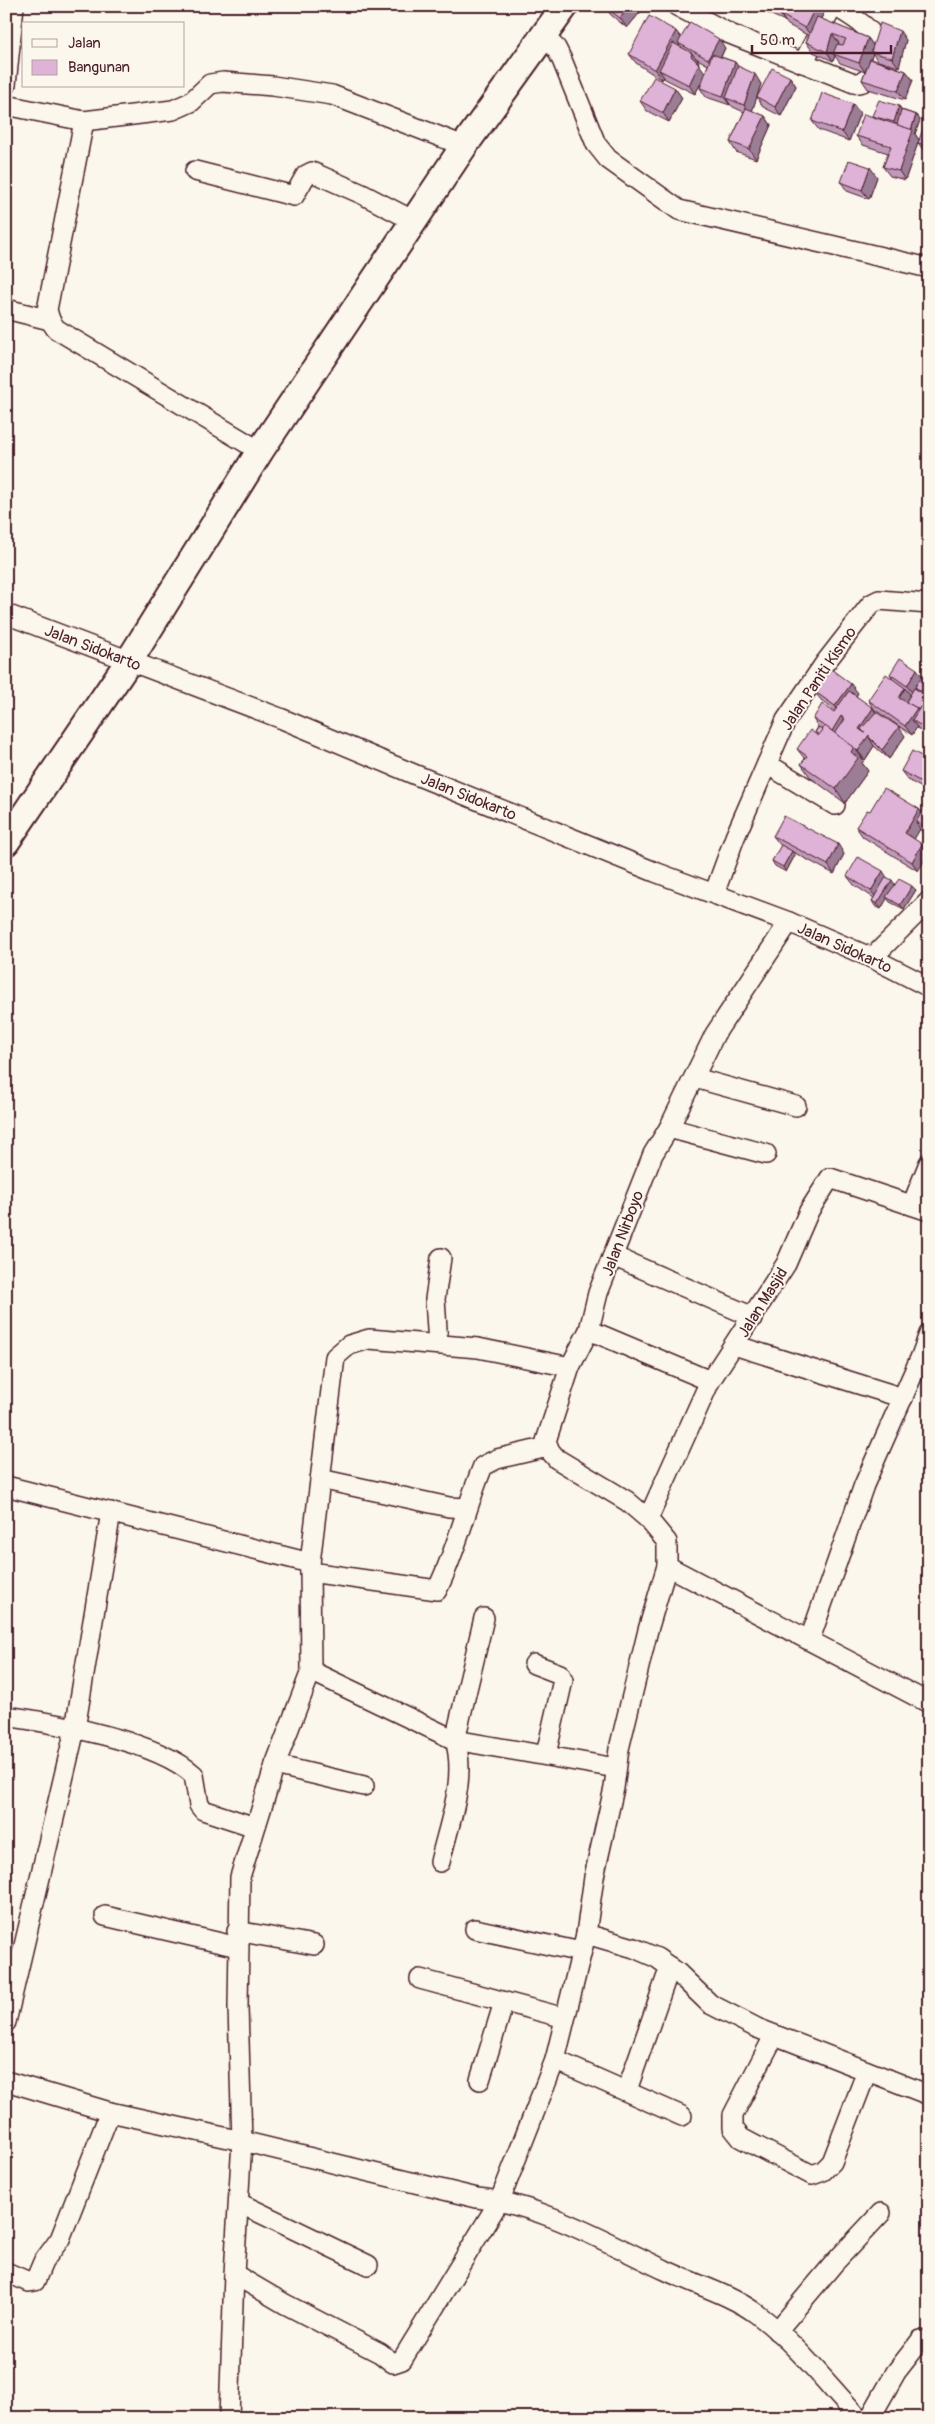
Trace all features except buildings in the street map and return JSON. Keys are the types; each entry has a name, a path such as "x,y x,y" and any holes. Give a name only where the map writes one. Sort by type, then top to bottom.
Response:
{"main road":[{"path":"6,842 129,661 260,451 464,146 565,6"}],"street":[{"path":"6,85 14,6"},
{"path":"677,6 730,34 803,63 854,83 865,82 870,77 878,46 876,38 865,26 834,6 803,63"},
{"path":"543,36 556,48 562,60 596,144 608,159 679,210 697,216 929,268"},
{"path":"6,105 84,120 173,110 192,102 210,84 223,82 273,86 332,95 464,146"},
{"path":"84,120 47,310 50,320 56,329 260,451"},
{"path":"195,171 294,196 306,175 312,172 362,194 414,221"},
{"path":"6,310 50,320"},
{"name":"Jalan Paniti Kismo","path":"714,894 786,720 825,663 871,604 879,600 929,604"},
{"name":"Jalan Sidokarto","path":"6,614 280,718 416,776 788,922 872,958 929,987"},
{"path":"767,764 834,805"},
{"path":"872,958 929,901"},
{"name":"Jalan Nirboyo","path":"548,1447 546,1441 570,1367 589,1330 598,1293 653,1154 670,1128 715,1034 788,922"},
{"path":"695,1078 796,1106"},
{"path":"670,1128 766,1154"},
{"path":"920,1208 929,1163"},
{"name":"Jalan Masjid","path":"648,1519 710,1381 786,1264 809,1211 830,1178 920,1208"},
{"path":"613,1256 753,1317"},
{"path":"438,1344 436,1299 441,1258"},
{"path":"589,1330 710,1381"},
{"path":"810,1639 864,1485 929,1334"},
{"path":"229,2418 234,2274 242,2141 238,1939 240,1877 275,1765 311,1671 310,1568 335,1357 349,1345 369,1339 478,1348 570,1367"},
{"path":"734,1345 903,1398"},
{"path":"6,1486 111,1512 310,1568 441,1583 452,1560 467,1508 484,1466 497,1459 548,1447 557,1459 627,1501 648,1519 666,1542 668,1566 635,1681 594,1877 583,1943 555,2060 500,2200 402,2360 398,2362 393,2363 380,2353 285,2304 234,2274"},
{"path":"320,1479 449,1507 467,1508"},
{"path":"6,2022 74,1729 111,1512"},
{"path":"668,1566 929,1703"},
{"path":"440,1862 460,1776 459,1753 455,1740 484,1618"},
{"path":"534,1664 560,1674 563,1680 546,1754"},
{"path":"311,1671 455,1740 546,1754 616,1768"},
{"path":"6,1716 74,1729 152,1751 194,1775 199,1805 204,1810 255,1827"},
{"path":"275,1765 364,1786"},
{"path":"105,1916 238,1939 314,1945"},
{"path":"475,1929 634,1948 657,1958 670,1967 710,2004 774,2036 929,2095"},
{"path":"628,2090 670,1967"},
{"path":"420,1979 565,2018"},
{"path":"480,2080 504,2002"},
{"path":"774,2036 734,2115 733,2128 741,2138 812,2175 823,2171 832,2162 867,2071"},
{"path":"555,2060 628,2090 682,2116"},
{"path":"6,2081 110,2112 242,2141 477,2198 500,2200 578,2228 667,2271 709,2288 756,2314 777,2331 859,2418"},
{"path":"6,2272 29,2282 35,2281 43,2262 60,2240 110,2112"},
{"path":"239,2203 368,2265"},
{"path":"777,2331 835,2262 881,2213"},
{"path":"870,2418 896,2372 922,2340"}]}
